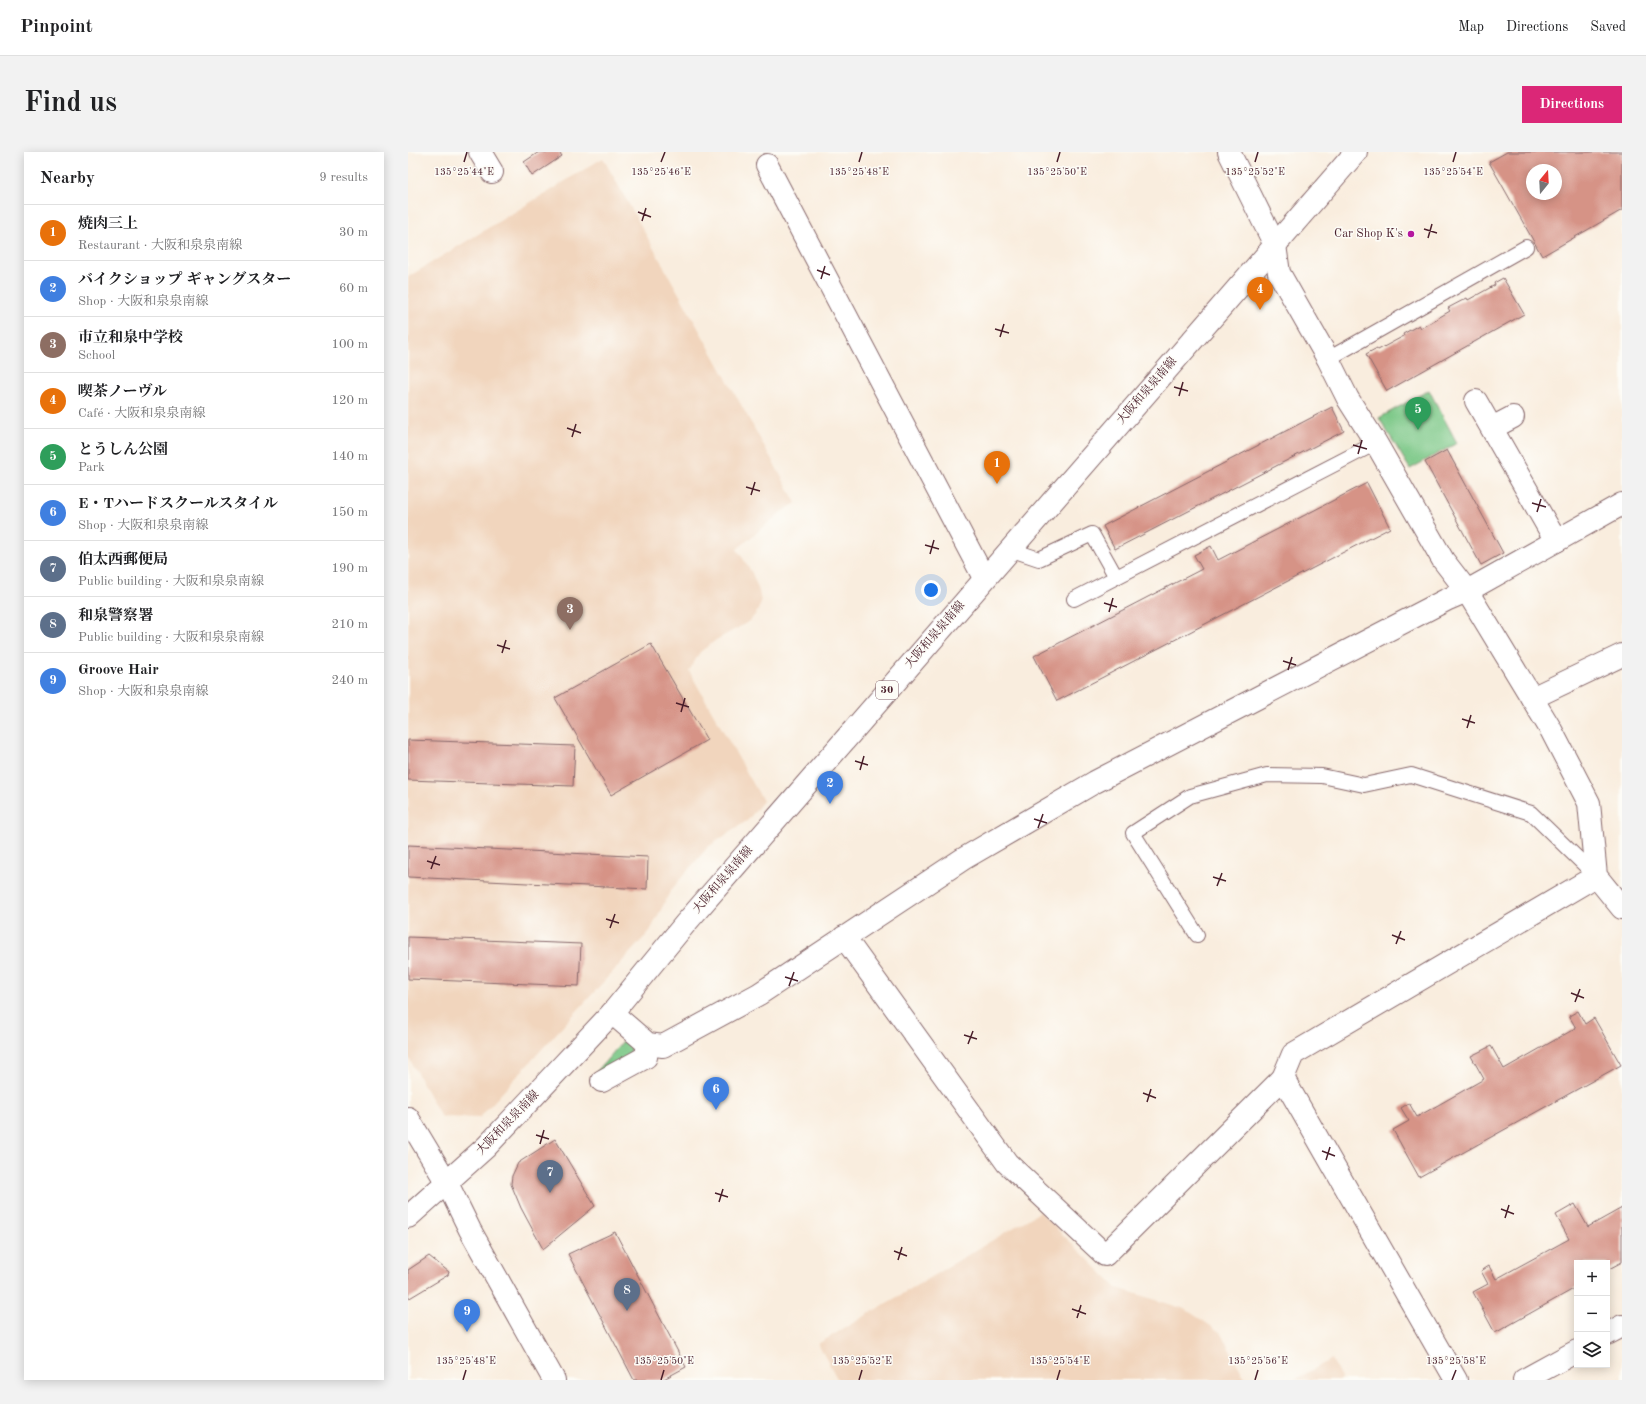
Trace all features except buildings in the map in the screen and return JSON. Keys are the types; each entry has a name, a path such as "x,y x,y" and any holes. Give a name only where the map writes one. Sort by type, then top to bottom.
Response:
{"street":[{"path":"480,152 492,172"},
{"path":"1229,152 1275,245 1280,273 1328,359 1348,399 1376,443 1443,560 1467,591 1550,728 1589,803 1596,876 1622,908"},
{"name":"大阪和泉泉南線","path":"408,1217 486,1147 612,1013 685,924 1009,549 1356,152"},
{"path":"768,165 984,578"},
{"path":"1476,401 1556,541"},
{"path":"1492,428 1513,417"},
{"path":"612,1013 648,1044 663,1046 759,994 963,859 1095,782 1446,600 1467,591 1622,504"},
{"path":"1532,698 1622,655"},
{"path":"844,937 1007,1163 1105,1255 1283,1078 1293,1054 1596,876"},
{"path":"602,1081 646,1057 648,1044"},
{"path":"1283,1078 1456,1380"},
{"path":"408,1118 447,1183 470,1230 554,1380"},
{"path":"1610,1332 1622,1326"},
{"path":"1524,1380 1574,1353"}],"lane":[{"path":"1328,359 1526,247"},
{"path":"1074,599 1376,443"},
{"path":"1009,549 1039,559 1092,534 1116,577"},
{"path":"1197,935 1133,833 1190,796 1267,775 1322,776 1364,785 1411,775 1531,813 1596,876"}],"shaded area":[{"path":"603,158 796,503 780,513 737,549 752,573 759,591 761,602 757,612 750,621 716,640 700,652 689,671 763,801 748,820 708,847 671,890 650,931 479,1118 441,1117 408,1056 408,277"},
{"path":"1040,1212 1117,1288 1185,1309 1220,1332 1246,1380 838,1380 818,1344"},
{"path":"1332,1359 1342,1380 1294,1380"}],"green space":[{"path":"1429,390 1457,443 1410,469 1379,418"},
{"path":"624,1040 631,1046 629,1059 593,1076"}],"place":[{"name":"Car Shop K's","path":"1411,234"},
{"name":"喫茶ノーヴル","path":"1260,310"},
{"name":"とうしん公園","path":"1418,430"},
{"name":"焼肉三上","path":"997,484"},
{"name":"市立和泉中学校","path":"570,630"},
{"name":"バイクショップ ギャングスター","path":"830,804"},
{"name":"E・Tハードスクールスタイル","path":"716,1110"},
{"name":"伯太西郵便局","path":"550,1193"},
{"name":"和泉警察署","path":"627,1311"},
{"name":"Groove Hair","path":"467,1332"}]}
